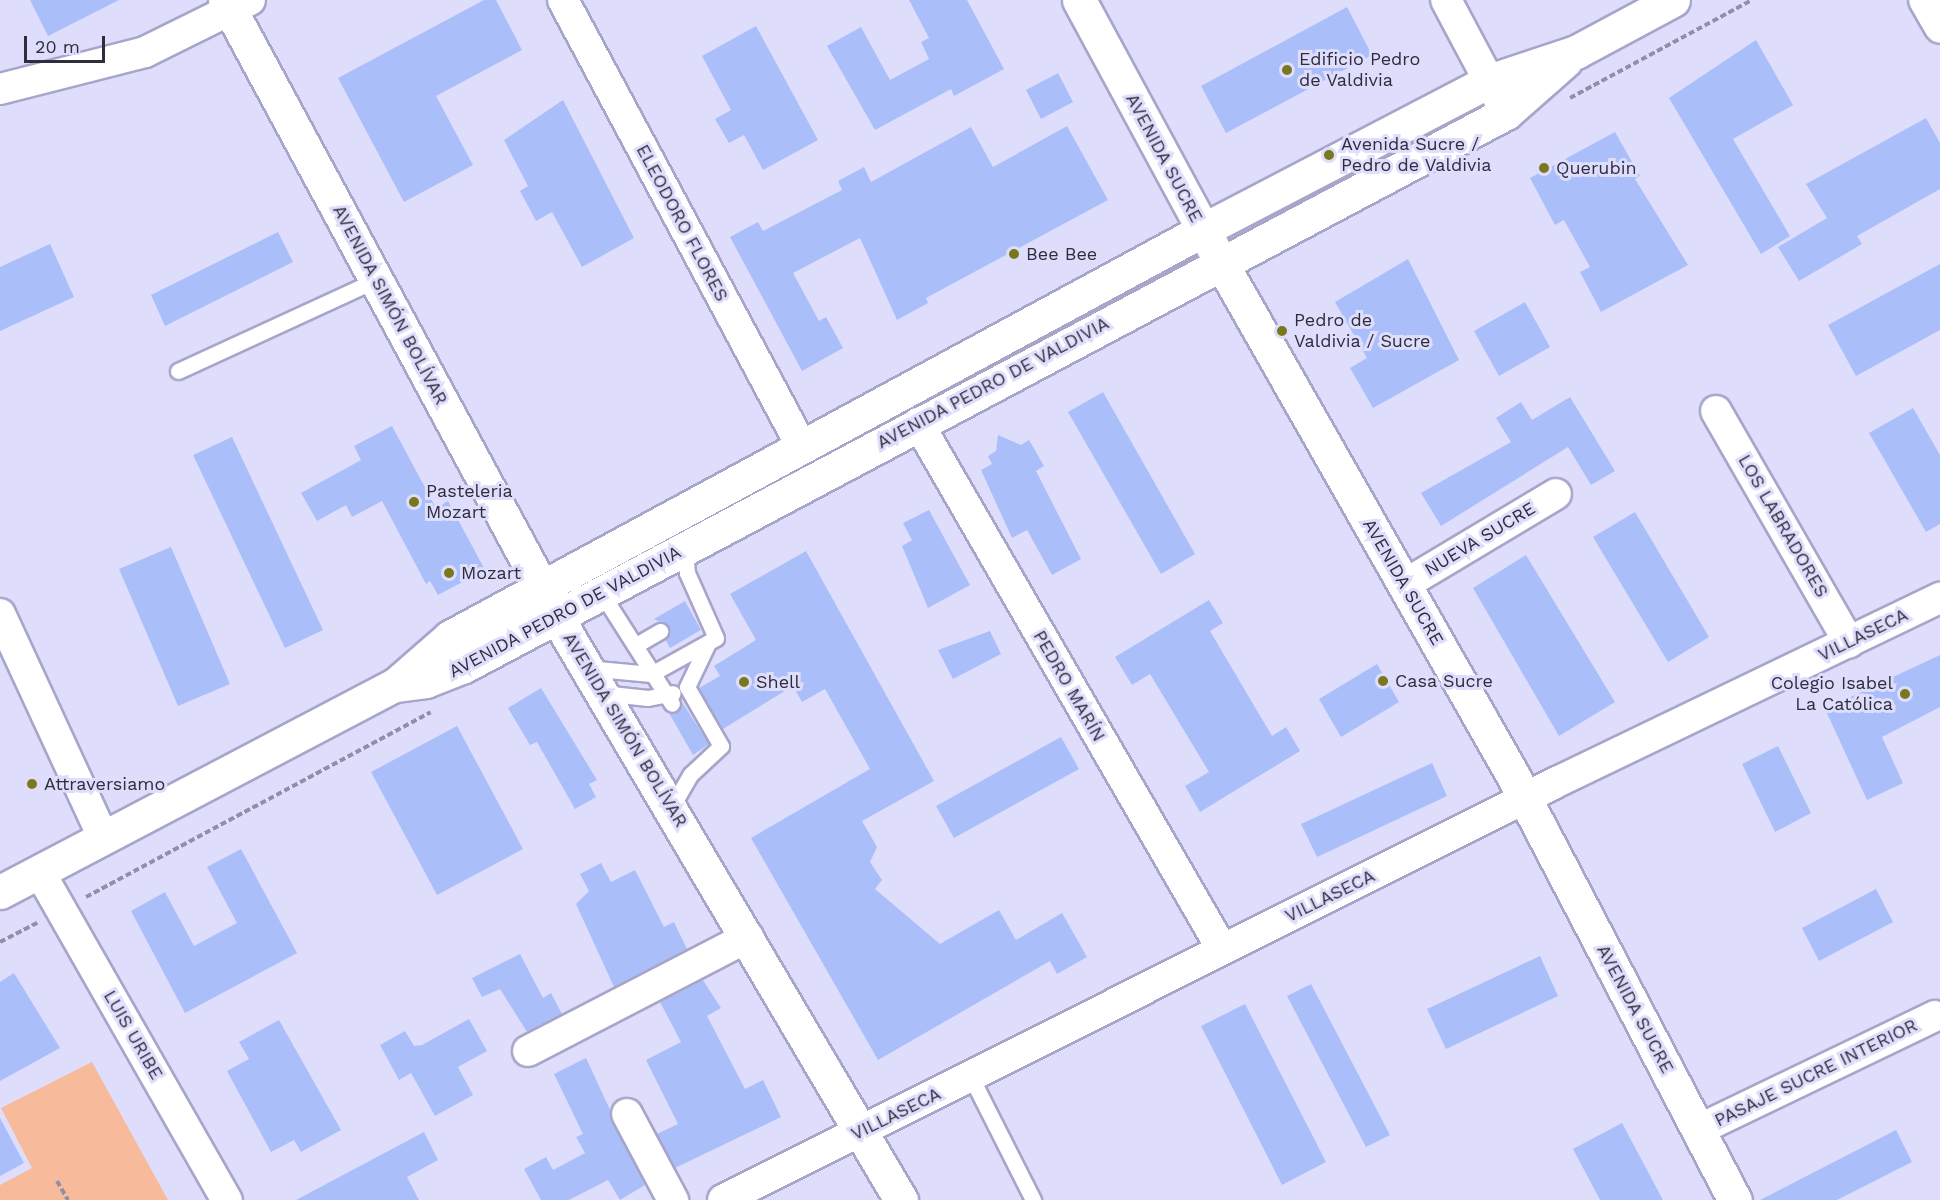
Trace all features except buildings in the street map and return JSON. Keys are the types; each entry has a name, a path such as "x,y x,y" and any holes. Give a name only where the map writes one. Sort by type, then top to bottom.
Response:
{"main road":[{"name":"AVENIDA SUCRE","path":"1079,0 1220,261 1525,798 1735,1200"},
{"name":"AVENIDA PEDRO DE VALDIVIA","path":"0,892 395,685 438,644 1203,230 1489,81 1576,52 1673,0"},
{"name":"AVENIDA SIMÓN BOLÍVAR","path":"235,4 376,280 558,617 862,1130 901,1200"},
{"name":"AVENIDA PEDRO DE VALDIVIA","path":"395,685 446,675 602,594 1220,261 1506,113 1576,52"}],"street":[{"name":"ELEODORO FLORES","path":"563,0 802,447"},
{"path":"1446,0 1506,113"},
{"path":"1924,0 1940,28"},
{"path":"0,89 110,64 235,4"},
{"name":"LOS LABRADORES","path":"1716,411 1849,642"},
{"name":"PEDRO MARÍN","path":"918,423 1222,949"},
{"name":"NUEVA SUCRE","path":"1404,585 1556,494"},
{"name":"VILLASECA","path":"723,1200 1525,798 1940,598"},
{"path":"0,614 103,837"},
{"name":"LUIS URIBE","path":"39,871 227,1200"},
{"path":"528,1051 748,937"},
{"name":"PASAJE SUCRE INTERIOR","path":"1698,1130 1935,1016"},
{"path":"627,1114 673,1200"}],"lane":[{"path":"178,371 376,280"},
{"path":"595,681 651,674 716,638 696,611 687,573 685,549"},
{"path":"602,594 669,700"},
{"path":"636,645 660,631"},
{"path":"669,700 687,687 708,643"},
{"path":"595,681 669,700"},
{"path":"670,808 721,746 687,687"},
{"path":"971,1077 1033,1200"}],"path":[{"path":"57,1181 68,1200"}],"shaded area":[{"path":"92,1062 168,1200 0,1200 0,1185 32,1168 1,1108"}],"place":[{"name":"Edificio Pedro de Valdivia","path":"1287,70"},
{"name":"Avenida Sucre / Pedro de Valdivia","path":"1329,155"},
{"name":"Querubin","path":"1544,168"},
{"name":"Bee Bee","path":"1014,254"},
{"name":"Pedro de Valdivia / Sucre","path":"1282,331"},
{"name":"Pasteleria Mozart","path":"414,502"},
{"name":"Mozart","path":"449,573"},
{"name":"Casa Sucre","path":"1383,681"},
{"name":"Shell","path":"744,682"},
{"name":"Colegio Isabel La Católica","path":"1905,694"},
{"name":"Attraversiamo","path":"32,784"}]}
